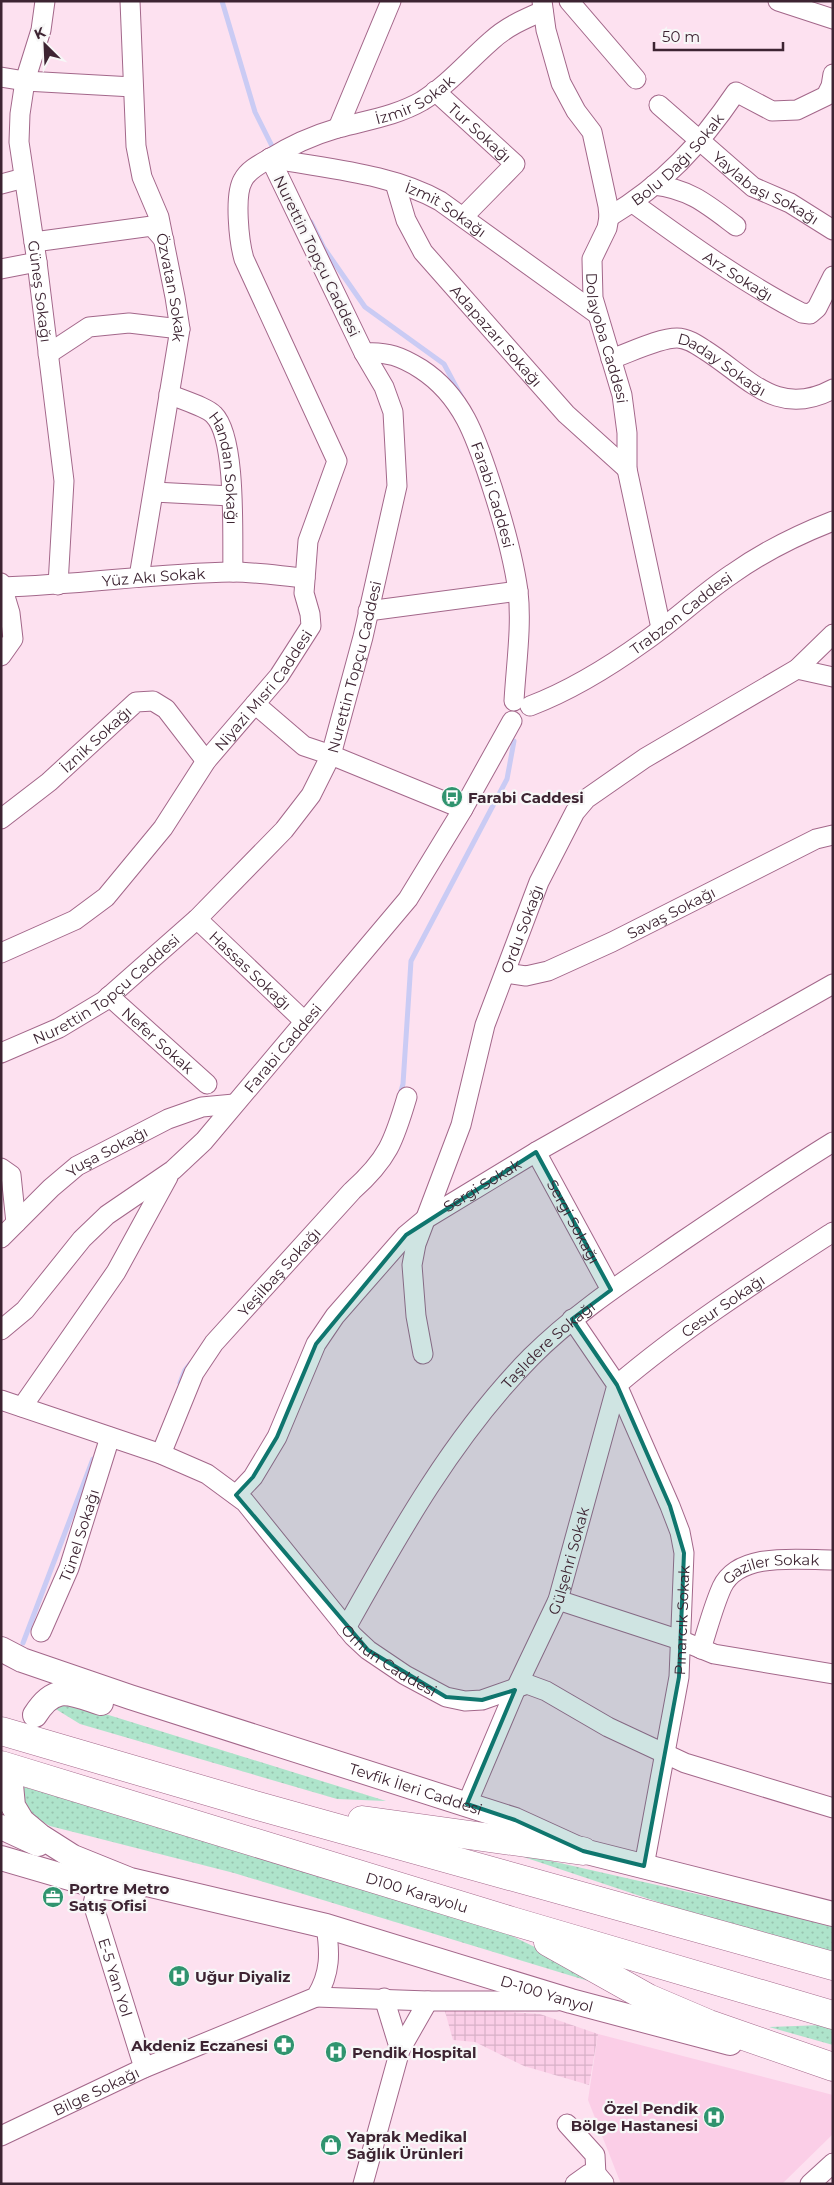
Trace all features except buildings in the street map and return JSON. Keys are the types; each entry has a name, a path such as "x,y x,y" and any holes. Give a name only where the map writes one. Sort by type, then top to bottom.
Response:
{"highway":[{"path":"1,1731 258,1806 833,1966"},
{"name":"D100 Karayolu","path":"6,1775 833,2015"},
{"path":"258,1806 583,1851"},
{"path":"512,1921 648,1998 709,2024 833,2067"}],"main road":[{"name":"Tevfik İleri Caddesi","path":"1,1649 22,1660 130,1697 515,1820 583,1851 833,1914"},
{"path":"35,1715 45,1700 57,1693 76,1695 456,1814 583,1851"},
{"path":"6,1775 13,1806 22,1821 40,1836 73,1857"},
{"path":"1,1827 20,1837 130,1880 262,1910"},
{"path":"7,1864 97,1886 262,1910"},
{"name":"D-100 Yanyol","path":"262,1910 326,1926 572,2002 612,2010 833,2072"}],"street":[{"name":"Güneş Sokağı","path":"45,1 41,30 25,81 20,114 19,142 37,262 64,482 58,585"},
{"name":"Özvatan Sokak","path":"130,1 136,146 151,201 159,218 180,328 139,577"},
{"path":"338,128 391,1"},
{"path":"569,1 636,79"},
{"path":"778,1 833,19"},
{"path":"543,6 546,30 560,83 576,111 592,132 609,217"},
{"name":"İzmir Sokak","path":"270,158 298,143 338,128 393,114 421,101 504,31 543,6"},
{"name":"Bolu Dağı Sokak","path":"609,217 633,203 683,161 701,142 736,92 772,110 797,110 826,96 831,86 833,74"},
{"path":"1,77 25,81 133,87"},
{"name":"Tur Sokağı","path":"435,91 515,164 463,217"},
{"name":"Yaylabaşı Sokağı","path":"659,105 753,187 790,203 833,230"},
{"name":"İzmit Sokağı","path":"270,158 395,183 420,190 463,217 597,314"},
{"name":"Nurettin Topçu Caddesi","path":"1,1053 59,1028 109,996 197,919 284,830 311,795 331,755 368,611 397,486 393,412 384,387 364,353 270,158"},
{"name":"Niyazi Mısri Caddesi","path":"1,953 75,920 106,897 163,828 206,761 280,676 311,626 310,614 304,593 308,541 337,461 244,259 238,239 242,180 255,167 270,158"},
{"path":"1,184 24,178"},
{"name":"Adapazarı Sokağı","path":"395,183 406,220 423,252 566,414 627,468"},
{"path":"654,185 679,189 693,195 736,226"},
{"name":"Arz Sokağı","path":"633,203 740,279 802,314 810,314 817,308 833,276"},
{"name":"Dolayoba Caddesi","path":"609,217 592,259 591,281 597,314 612,359 625,418 627,468 661,628"},
{"path":"34,242 152,226 164,240"},
{"path":"1,269 37,262"},
{"path":"48,354 90,327 129,323 180,328"},
{"name":"Daday Sokağı","path":"612,359 675,338 687,339 713,355 753,386 772,396 801,400 816,397 833,389"},
{"name":"Farabi Caddesi","path":"1,1330 25,1310 82,1239 107,1215 173,1170 204,1141 408,899 463,809 512,720 520,723 527,720 531,714 522,704 518,591 501,514 472,428 446,388 404,358 382,352 364,353"},
{"name":"Handan Sokağı","path":"169,394 214,414 224,432 231,472 233,572"},
{"path":"154,492 231,496"},
{"name":"Trabzon Caddesi","path":"522,704 562,694 593,676 763,553 800,534 833,521"},
{"name":"Yüz Akı Sokak","path":"2,585 58,585 139,577 233,572 305,578"},
{"path":"1,656 13,639 10,613 2,585"},
{"path":"368,611 518,591"},
{"name":"Ordu Sokağı","path":"423,1354 416,1316 412,1265 416,1244 461,1124 485,1025 539,882 575,812 586,799 652,754 797,669 833,634"},
{"path":"797,669 833,677"},
{"name":"İznik Sokağı","path":"1,819 49,782 136,702 153,701 166,709 206,761"},
{"path":"255,704 304,746 331,755 463,809"},
{"name":"Savaş Sokağı","path":"505,973 526,976 548,971 612,942 816,839 833,835"},
{"name":"Hassas Sokağı","path":"197,919 304,1021"},
{"name":"Sergi Sokak","path":"236,1494 253,1477 278,1437 316,1344 335,1316 406,1235 424,1220 536,1152 833,984"},
{"name":"Nefer Sokak","path":"109,996 207,1084"},
{"name":"Yeşilbaş Sokağı","path":"161,1454 194,1374 214,1343 352,1191 375,1171 396,1134 407,1096"},
{"name":"Yuşa Sokağı","path":"1,1238 77,1166 168,1119 202,1107 234,1104"},
{"name":"Taşlıdere Sokağı","path":"346,1628 407,1522 463,1437 530,1357 572,1319 611,1290 833,1142"},
{"name":"Sergi Sokağı","path":"536,1152 611,1290"},
{"path":"1,1168 11,1175 16,1223"},
{"path":"22,1407 116,1272 161,1186 173,1170"},
{"name":"Cesur Sokağı","path":"617,1385 650,1357 759,1280 833,1232"},
{"path":"572,1319 617,1385"},
{"name":"Gülşehri Sokak","path":"466,1804 517,1686 558,1600 617,1385"},
{"name":"Pınarcık Sokak","path":"617,1385 680,1532 685,1570 679,1677 644,1866"},
{"name":"Orhun Caddesi","path":"1,1400 161,1454 206,1474 236,1494 260,1520 346,1628 368,1650 446,1697 465,1701 482,1700 527,1684 546,1691 585,1715 686,1763 833,1808"},
{"name":"Tünel Sokağı","path":"41,1632 69,1568 110,1437"},
{"name":"Gaziler Sokak","path":"701,1649 722,1587 736,1571 757,1561 833,1560"},
{"path":"558,1600 680,1640 714,1654 833,1674"},
{"name":"E-5 Yan Yol","path":"97,1886 93,1904 144,2068"},
{"path":"316,1997 324,1984 330,1952 326,1926"},
{"path":"316,1997 428,2001 572,2002"},
{"name":"Bilge Sokağı","path":"1,2136 144,2068 316,1997"},
{"path":"384,1998 400,2050"},
{"path":"363,2184 400,2050 428,2001"},
{"path":"568,2124 595,2155 600,2179 585,2175 575,2184"},
{"path":"810,2184 833,2163"}],"highlighted area":[{"path":"536,1152 611,1290 572,1319 617,1385 670,1506 684,1553 679,1677 644,1866 583,1851 515,1820 467,1804 515,1690 482,1700 446,1697 368,1650 236,1495 253,1477 277,1437 316,1344 406,1235"}],"shaded area":[{"path":"444,2008 540,2014 598,2034 589,2085 524,2066 475,2042 453,2040"},
{"name":"Özel Pendik Bölge Hastanesi","path":"598,2034 833,2095 833,2134 782,2184 621,2184 588,2100"}],"green space":[{"path":"57,1699 386,1801 337,1799 80,1724 54,1708"},
{"path":"21,1786 326,1872 477,1919 631,1994 234,1873 50,1826 22,1811"},
{"path":"503,1850 833,1925 833,1952 679,1909"},
{"path":"822,2025 833,2028 833,2045 769,2027"}],"waterway":[{"path":"222,1 255,112 272,146"},
{"path":"311,222 324,248 365,307 444,364 461,396"},
{"path":"400,1095 403,1084 411,961 507,779 514,741"},
{"path":"180,1383 185,1370 190,1364"},
{"path":"23,1643 93,1459"}],"place":[{"name":"Farabi̇ Caddesi̇","path":"452,797"},
{"name":"Portre Metro Satış Ofisi","path":"53,1897"},
{"name":"Uğur Diyaliz","path":"179,1976"},
{"name":"Akdeniz Eczanesi","path":"284,2045"},
{"name":"Pendik Hospital","path":"336,2052"},
{"name":"Özel Pendik Bölge Hastanesi","path":"714,2117"},
{"name":"Yaprak Medikal Sağlık Ürünleri","path":"331,2145"}]}
